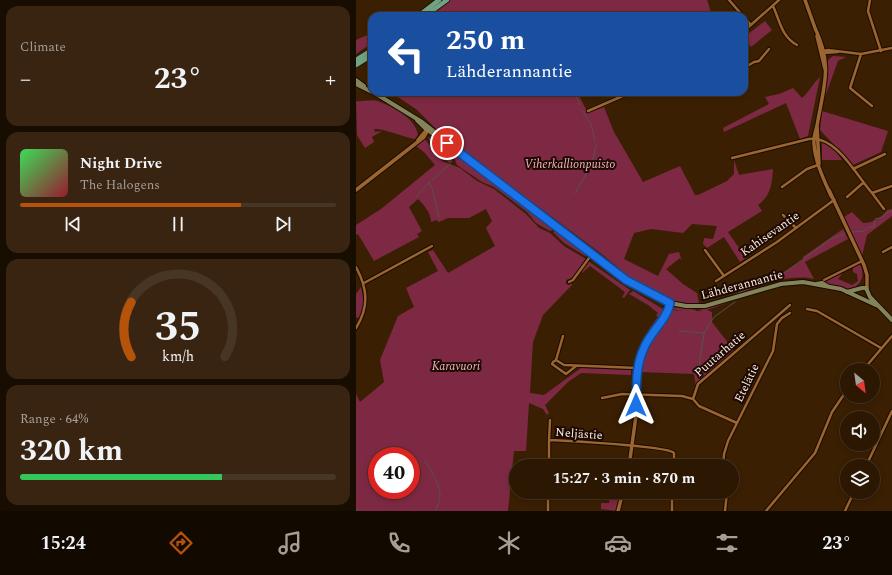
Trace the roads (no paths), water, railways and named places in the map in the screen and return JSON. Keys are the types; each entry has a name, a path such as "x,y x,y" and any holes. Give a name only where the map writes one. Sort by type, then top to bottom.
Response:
{"main road":[{"path":"423,12 439,0"},
{"path":"430,12 446,0"},
{"path":"356,60 368,52"},
{"path":"356,65 368,58"},
{"name":"Lähderannantie","path":"356,80 368,89"},
{"name":"Lähderannantie","path":"356,84 368,90"},
{"name":"Lähderannantie","path":"379,96 414,117 636,286 670,303 698,307 727,301 781,284 804,282 816,284 822,283 865,299"},
{"path":"859,289 866,289 868,295 891,318"},
{"name":"Lähderannantie","path":"847,292 859,289"},
{"path":"865,299 878,306"}],"street":[{"path":"729,0 740,12"},
{"path":"748,28 780,0"},
{"path":"805,0 823,52 826,74 817,125 816,139 818,164 862,260 866,271 866,289"},
{"path":"870,0 868,11 881,51"},
{"path":"773,6 783,32 787,38 797,45"},
{"path":"748,22 751,25"},
{"path":"823,52 861,54 892,48"},
{"path":"748,66 759,61 769,49"},
{"path":"861,54 850,88 872,106"},
{"path":"588,111 623,96"},
{"path":"356,190 418,141 428,129"},
{"path":"732,158 816,139 833,146 884,209"},
{"path":"853,169 885,154"},
{"path":"782,187 818,164"},
{"path":"847,197 863,183"},
{"path":"872,193 892,186"},
{"name":"Kahisevantie","path":"716,281 796,228 834,200"},
{"path":"783,215 796,228"},
{"path":"364,283 432,246"},
{"path":"883,252 892,247"},
{"path":"705,250 724,276"},
{"path":"569,282 573,280 592,254"},
{"path":"824,280 862,260"},
{"path":"356,267 364,283 366,301 365,310 356,328"},
{"path":"858,297 859,289 863,284 866,271"},
{"path":"865,299 868,295"},
{"path":"630,459 633,446 637,395 637,368 644,347 666,313 666,306 670,303"},
{"name":"Puutarhatie","path":"693,399 698,384 790,305"},
{"path":"807,309 817,311 882,348"},
{"name":"Etelätie","path":"724,459 725,451 737,423 772,351 777,324 782,318 790,313"},
{"path":"563,336 556,360 552,364 566,374 577,366"},
{"path":"870,363 892,336"},
{"path":"556,360 564,365 637,368"},
{"path":"602,398 618,394 682,396 693,399 699,406 737,423"},
{"path":"766,511 815,453 832,412 840,400"},
{"path":"869,459 892,410"},
{"path":"549,440 550,420"},
{"name":"Neljästie","path":"549,459 549,440 633,446 673,451 674,459"},
{"path":"548,499 548,511"},
{"path":"618,511 621,499"},
{"path":"672,499 672,511"},
{"path":"725,511 726,499"},
{"path":"845,511 851,499"}],"waterway":[{"path":"576,96 580,105"},
{"path":"582,110 591,124 595,142"},
{"path":"575,193 592,164 596,145"},
{"path":"443,151 450,163"},
{"path":"432,180 450,164"},
{"path":"415,198 430,182"},
{"path":"429,183 432,188 439,217"},
{"path":"852,232 864,231 869,227 874,227 875,219 883,217 888,212 892,211"},
{"path":"734,295 784,273 831,239 845,234"},
{"path":"699,366 704,333 714,317 735,302"},
{"path":"679,331 704,333"},
{"path":"425,461 436,479 440,491 440,498 435,511"}],"park label":[{"name":"Viherkallionpuisto","path":"570,164"},
{"name":"Karavuori","path":"456,366"}]}
